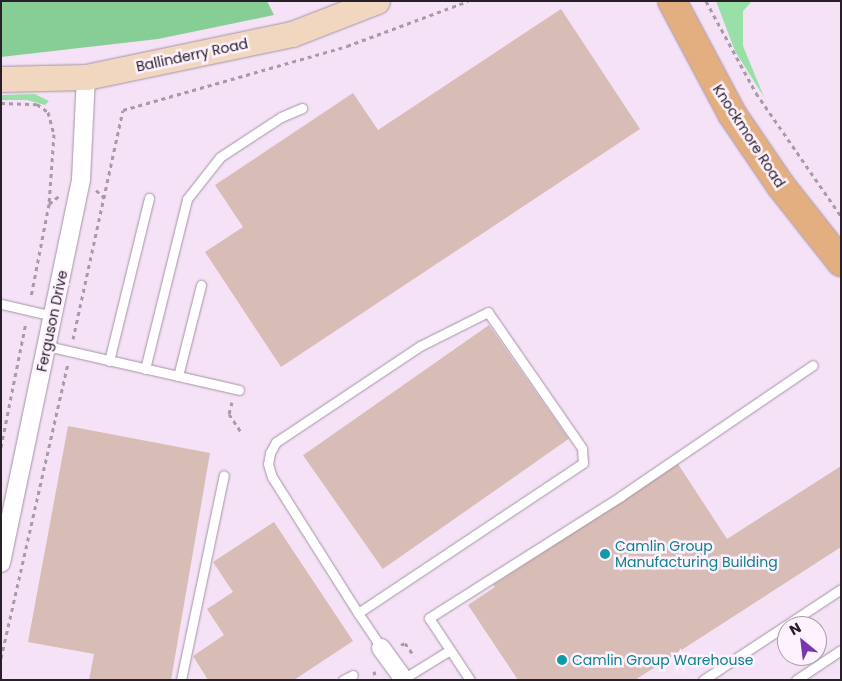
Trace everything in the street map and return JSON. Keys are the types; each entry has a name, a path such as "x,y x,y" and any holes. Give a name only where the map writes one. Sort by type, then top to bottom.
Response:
{"main road":[{"name":"Ballinderry Road","path":"1,79 86,77 292,34 377,1"},
{"name":"Knockmore Road","path":"672,1 732,114 781,186 841,262"}],"street":[{"name":"Ferguson Drive","path":"1,563 7,506 47,346 80,179 86,77"},
{"path":"381,648 403,679"}],"lane":[{"path":"145,369 187,200 220,157 281,117 302,108"},
{"path":"109,360 149,198"},
{"path":"178,376 201,285"},
{"path":"1,304 53,316"},
{"path":"358,613 583,463 582,448 488,312 420,346 276,442 270,453 268,464 272,476 358,613 381,648"},
{"path":"47,346 237,389"},
{"path":"470,680 429,618 620,496 813,365"},
{"path":"181,680 224,475"},
{"path":"702,680 841,589"},
{"path":"403,679 450,650"},
{"path":"796,680 841,650"},
{"path":"344,680 353,675"}],"path":[{"path":"1,658 123,110 348,46 468,1"},
{"path":"706,1 756,93 841,216"},
{"path":"1,103 37,104 48,112 54,134 49,204 1,447"},
{"path":"237,389 229,414 242,432"}],"green space":[{"path":"1,1 267,1 274,15 158,39 1,57"},
{"path":"716,1 752,1 743,11 743,46 764,97 735,51"},
{"path":"35,94 49,101 45,105 27,100 1,100 1,95"}],"building":[{"path":"561,9 640,129 281,367 205,252 243,227 215,185 353,93 378,130"},
{"path":"489,325 569,439 383,569 303,455"},
{"path":"68,426 210,453 171,680 89,680 94,654 28,642"},
{"path":"678,464 727,539 841,466 841,547 635,680 518,680 468,605 495,587 493,585"},
{"path":"274,522 353,641 294,680 208,680 193,656 224,635 207,609 233,592 213,562"}],"place":[{"name":"Camlin Group Manufacturing Building","path":"605,554"},
{"name":"Camlin Group Warehouse","path":"562,660"}]}
